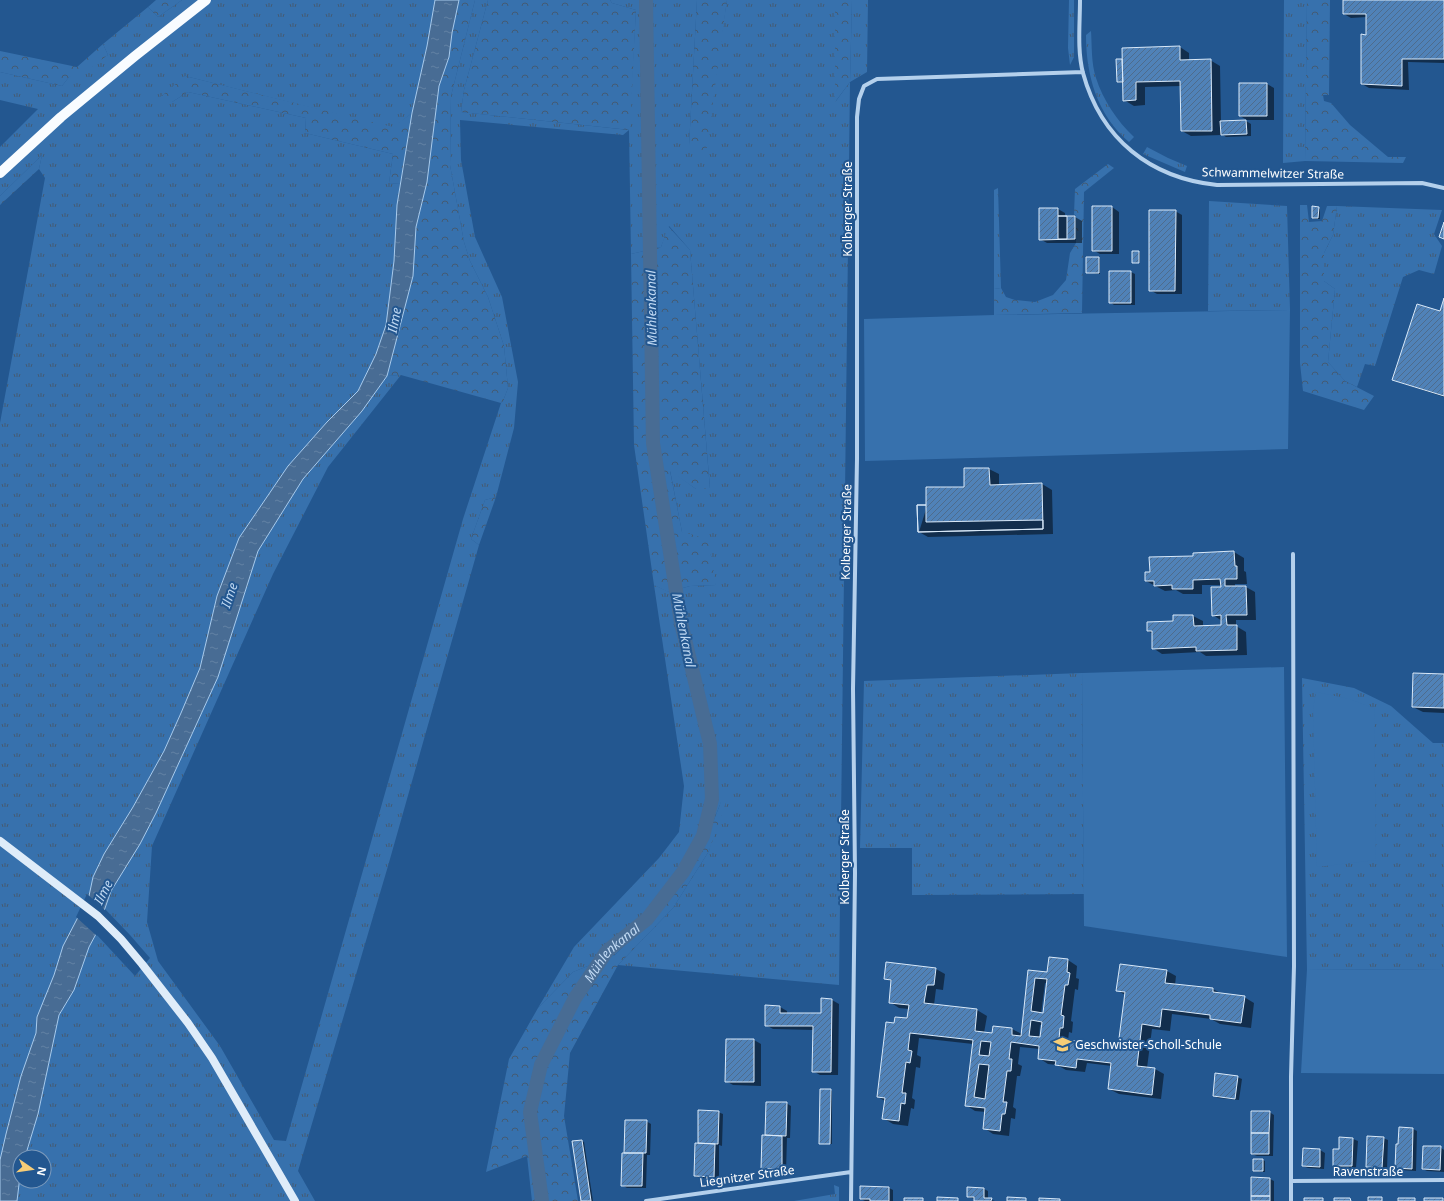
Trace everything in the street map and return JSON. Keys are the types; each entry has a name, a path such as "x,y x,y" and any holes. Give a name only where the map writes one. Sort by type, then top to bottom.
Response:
{"main road":[{"path":"0,173 61,117 206,0"}],"street":[{"name":"Schwammelwitzer Straße","path":"1080,0 1079,48 1083,72 1090,94 1104,120 1123,144 1160,170 1199,183 1422,183 1444,188"},
{"name":"Kolberger Straße","path":"851,1201 854,881 853,688 857,459 857,117 859,100 864,86 877,79 1083,72"},
{"path":"1291,1201 1291,1077 1294,966 1293,554"},
{"path":"0,841 98,916 121,939 142,964 188,1023 212,1058 295,1201"},
{"name":"Liegnitzer Straße","path":"646,1201 851,1172"},
{"name":"Ravenstraße","path":"1292,1181 1444,1180"}],"green space":[{"path":"156,0 182,0 158,17 148,7"},
{"path":"182,0 435,0 427,46 412,113 393,128 185,76 172,102 188,92 306,118 305,133 393,154 389,183 400,184 397,206 394,261 386,325 376,354 358,391 327,422 288,466 239,538 217,596 200,668 181,713 164,751 133,807 104,854 93,877 89,896 63,946 38,1017 36,1033 21,1076 0,1160 0,423 45,178 39,169 42,155 0,196 0,147 38,109 0,100 0,72 62,86 69,77 108,55 103,44 148,7 158,17"},
{"path":"459,0 475,0 451,96 450,165 464,242 470,261 488,297 504,346 508,388 501,403 401,375 387,376 413,276 416,227 427,182 439,86 449,57"},
{"path":"475,0 488,0 464,90 461,112 629,130 623,135 460,120 461,160 475,237 502,297 518,382 514,428 496,497 485,500 471,539 479,545 388,866 298,1171 315,1201 17,1201 18,1189 52,1189 52,1149 27,1149 38,1114 59,1015 74,990 89,947 96,934 135,976 150,958 105,909 111,891 140,844 156,813 218,677 258,551 303,479 362,411 387,376 401,375 328,467 273,574 152,846 147,922 158,961 220,1046 274,1140 286,1141 463,519 501,403 508,388 504,346 488,297 470,261 464,242 450,165 451,96"},
{"path":"488,0 610,0 612,3 636,10 630,130 461,112 464,90"},
{"path":"610,0 697,0 689,146 722,32 727,0 835,0 836,101 850,82 839,985 618,965 673,908 709,851 721,802 702,850 665,905 615,955 573,972 538,1008 574,947 659,858 679,832 684,786 654,585 669,592 690,586 716,585 682,532 670,470 696,489 710,488 690,250 669,226 661,247 631,254 629,130 636,10 612,3"},
{"path":"697,0 727,0 706,153 689,146"},
{"path":"835,0 852,0 850,82 835,102"},
{"path":"852,0 868,0 867,72 850,82"},
{"path":"1069,0 1074,0 1074,57 1070,65 1068,48"},
{"path":"1284,0 1307,0 1305,161 1283,163"},
{"path":"1307,0 1330,0 1329,95 1323,95 1324,101 1331,103 1350,125 1388,157 1406,157 1403,163 1305,161"},
{"path":"1091,31 1092,60 1096,78 1102,94 1111,110 1134,137 1129,142 1109,120 1101,107 1091,79 1088,65 1086,35"},
{"path":"103,44 108,55 79,76 69,77 62,86 0,72 0,51 77,67"},
{"path":"185,76 393,127 412,113 400,184 389,183 393,154 305,133 306,118 188,92 172,102 158,99"},
{"path":"1147,147 1187,166 1185,172 1143,154"},
{"path":"42,155 39,169 0,205 0,196"},
{"path":"1108,164 1114,168 1084,192 1082,313 994,315 994,289 1001,288 1006,297 1015,300 1035,302 1053,295 1066,280 1070,253 1076,243 1076,216 1074,214 1075,189"},
{"path":"998,188 1001,288 994,289 994,190"},
{"path":"1209,201 1287,206 1290,310 1208,311"},
{"path":"1300,205 1307,205 1309,222 1322,221 1327,206 1337,206 1333,235 1324,253 1324,281 1335,289 1328,362 1345,381 1374,396 1364,410 1303,391 1300,363"},
{"path":"1337,206 1442,210 1434,234 1442,246 1434,274 1419,270 1403,277 1375,366 1365,364 1357,387 1345,381 1328,362 1335,289 1324,281 1324,253 1333,235"},
{"path":"668,226 690,250 710,489 696,489 670,471 682,532 708,539 716,585 690,586 668,592 654,585 634,445 631,254 661,247"},
{"path":"1290,310 1288,449 865,461 864,319 994,315"},
{"path":"496,497 479,545 471,539 485,500"},
{"path":"1284,667 1287,957 1084,926 1082,673"},
{"path":"1082,673 1084,894 912,895 912,848 860,848 864,681"},
{"path":"1302,678 1354,688 1391,706 1433,743 1444,743 1444,970 1307,969"},
{"path":"1316,692 1350,699 1374,708 1376,860 1317,867 1313,708"},
{"path":"727,799 709,851 673,908 618,965 570,1053 564,1116 578,1201 532,1201 527,1156 486,1172 509,1059 538,1008 573,972 615,955 665,905 702,850 721,802"},
{"path":"1307,969 1444,970 1444,1074 1301,1073"},
{"path":"834,1185 839,1187 839,1201 794,1201 835,1194"}],"water":[{"name":"Ilme","path":"435,0 459,0 449,57 439,86 427,182 416,227 413,276 387,376 362,411 303,479 258,551 218,677 156,813 140,844 111,891 74,990 59,1015 38,1114 27,1149 12,1149 12,1189 18,1189 17,1201 0,1201 0,1160 21,1076 36,1033 37,1017 54,975 63,946 89,896 93,877 104,854 133,807 164,751 200,668 217,596 239,538 288,466 327,422 358,391 376,354 386,325 394,261 397,205 412,113 427,46"}],"pier":[{"path":"87,894 106,911 97,936 76,917"}],"building":[{"path":"1343,0 1444,0 1444,59 1402,59 1402,86 1361,84 1361,34 1366,35 1366,14 1343,14"},
{"path":"1180,46 1180,60 1211,59 1212,131 1181,131 1180,81 1136,82 1136,100 1123,101 1122,48"},
{"path":"1116,59 1122,59 1123,82 1117,82"},
{"path":"1239,83 1267,83 1267,116 1239,116"},
{"path":"1246,120 1247,134 1221,135 1220,121"},
{"path":"1092,206 1112,206 1112,251 1092,251"},
{"path":"1312,206 1319,207 1318,218 1312,218"},
{"path":"1039,208 1058,208 1058,216 1075,216 1075,239 1039,240"},
{"path":"1149,210 1176,210 1175,291 1149,291"},
{"path":"1058,216 1067,216 1067,239 1058,239"},
{"path":"1444,222 1444,239 1439,237"},
{"path":"1132,251 1139,251 1139,263 1132,263"},
{"path":"1086,257 1099,257 1099,273 1086,273"},
{"path":"1109,271 1131,271 1131,303 1109,303"},
{"path":"1444,298 1444,396 1392,380 1417,304 1440,311"},
{"path":"964,468 989,468 990,485 1042,483 1043,529 918,532 917,505 926,505 926,487 964,487"},
{"path":"917,505 926,505 926,522 1043,520 1043,529 918,532"},
{"path":"1234,551 1235,566 1237,566 1237,579 1225,579 1225,586 1246,586 1247,615 1226,615 1227,625 1237,625 1237,650 1196,651 1196,647 1152,649 1152,631 1147,631 1147,622 1173,621 1173,615 1193,615 1194,626 1221,625 1221,615 1212,616 1211,587 1221,587 1220,579 1193,580 1193,589 1172,589 1172,585 1154,586 1154,581 1145,581 1145,572 1150,572 1149,557 1193,556 1193,553"},
{"path":"1413,673 1444,674 1444,708 1412,707"},
{"name":"Geschwister-Scholl-Schule","path":"1049,957 1068,959 1067,972 1070,973 1068,985 1065,985 1061,1015 1064,1016 1063,1028 1060,1028 1059,1039 1118,1046 1125,992 1116,991 1120,964 1167,970 1165,983 1213,988 1213,992 1245,996 1241,1023 1210,1019 1210,1015 1162,1009 1160,1027 1142,1024 1137,1066 1155,1068 1152,1095 1108,1089 1111,1063 1077,1059 1076,1068 1055,1065 1056,1061 1038,1059 1039,1046 1011,1042 1009,1059 1012,1059 1011,1071 1007,1071 1003,1102 1007,1102 1005,1114 1002,1114 1000,1131 983,1129 985,1108 965,1106 973,1040 910,1033 908,1050 912,1051 910,1063 906,1062 902,1093 906,1093 905,1104 901,1103 899,1121 882,1119 885,1098 877,1097 886,1022 894,1023 895,1017 907,1018 909,1005 889,1003 891,980 884,979 886,962 936,968 934,985 927,985 924,1003 977,1009 975,1031 992,1033 993,1026 1012,1028 1012,1035 1021,1036 1028,970 1047,972","holes":["1035,978 1047,979 1043,1013 1031,1011","1031,1020 1042,1022 1040,1037 1029,1036","981,1041 991,1042 989,1056 979,1055","979,1064 989,1065 985,1099 974,1097"]},
{"path":"821,998 832,999 831,1072 812,1072 813,1026 765,1026 765,1005 780,1006 780,1013 821,1013"},
{"path":"726,1039 754,1039 754,1082 725,1082"},
{"path":"1215,1073 1238,1076 1235,1099 1213,1096"},
{"path":"820,1089 831,1089 830,1144 819,1144"},
{"path":"766,1102 787,1102 786,1136 765,1135"},
{"path":"698,1110 719,1111 718,1144 698,1143"},
{"path":"1251,1111 1270,1111 1269,1133 1251,1133"},
{"path":"625,1120 647,1120 646,1153 624,1153"},
{"path":"1399,1127 1413,1128 1412,1169 1395,1168 1396,1144 1398,1144"},
{"path":"1251,1133 1269,1133 1269,1154 1251,1154"},
{"path":"762,1135 782,1136 782,1169 761,1169"},
{"path":"1367,1136 1384,1137 1382,1168 1366,1167"},
{"path":"1339,1137 1353,1138 1352,1166 1333,1166 1333,1149 1339,1149"},
{"path":"582,1140 591,1201 581,1201 572,1141"},
{"path":"695,1143 715,1144 714,1177 694,1176"},
{"path":"1423,1146 1441,1146 1440,1170 1422,1169"},
{"path":"1303,1148 1320,1149 1320,1167 1302,1166"},
{"path":"622,1153 643,1153 642,1186 621,1186"},
{"path":"1253,1159 1263,1159 1263,1171 1253,1171"},
{"path":"1251,1177 1270,1178 1270,1196 1251,1196"},
{"path":"860,1186 889,1187 889,1201 870,1201 870,1199 860,1199"},
{"path":"967,1187 984,1188 984,1198 992,1198 991,1201 974,1201 974,1197 967,1197"},
{"path":"1251,1196 1270,1196 1270,1201 1251,1201"},
{"path":"937,1197 958,1198 958,1201 937,1201"},
{"path":"1007,1197 1026,1198 1026,1201 1007,1201"},
{"path":"1368,1197 1382,1197 1382,1201 1368,1201"},
{"path":"904,1198 923,1198 923,1201 904,1201"},
{"path":"1039,1198 1060,1199 1060,1201 1039,1201"},
{"path":"1304,1198 1323,1198 1323,1201 1304,1201"},
{"path":"1334,1198 1350,1198 1351,1201 1334,1201"},
{"path":"1398,1198 1415,1198 1415,1201 1398,1201"},
{"path":"1424,1198 1443,1198 1443,1201 1424,1201"}],"waterway":[{"name":"Mühlenkanal","path":"542,1201 530,1112 541,1065 575,998 607,951 647,919 683,872 703,836 712,799 710,744 681,623 653,443 646,0"}],"place":[{"name":"Geschwister-Scholl-Schule","path":"1062,1044"}]}
